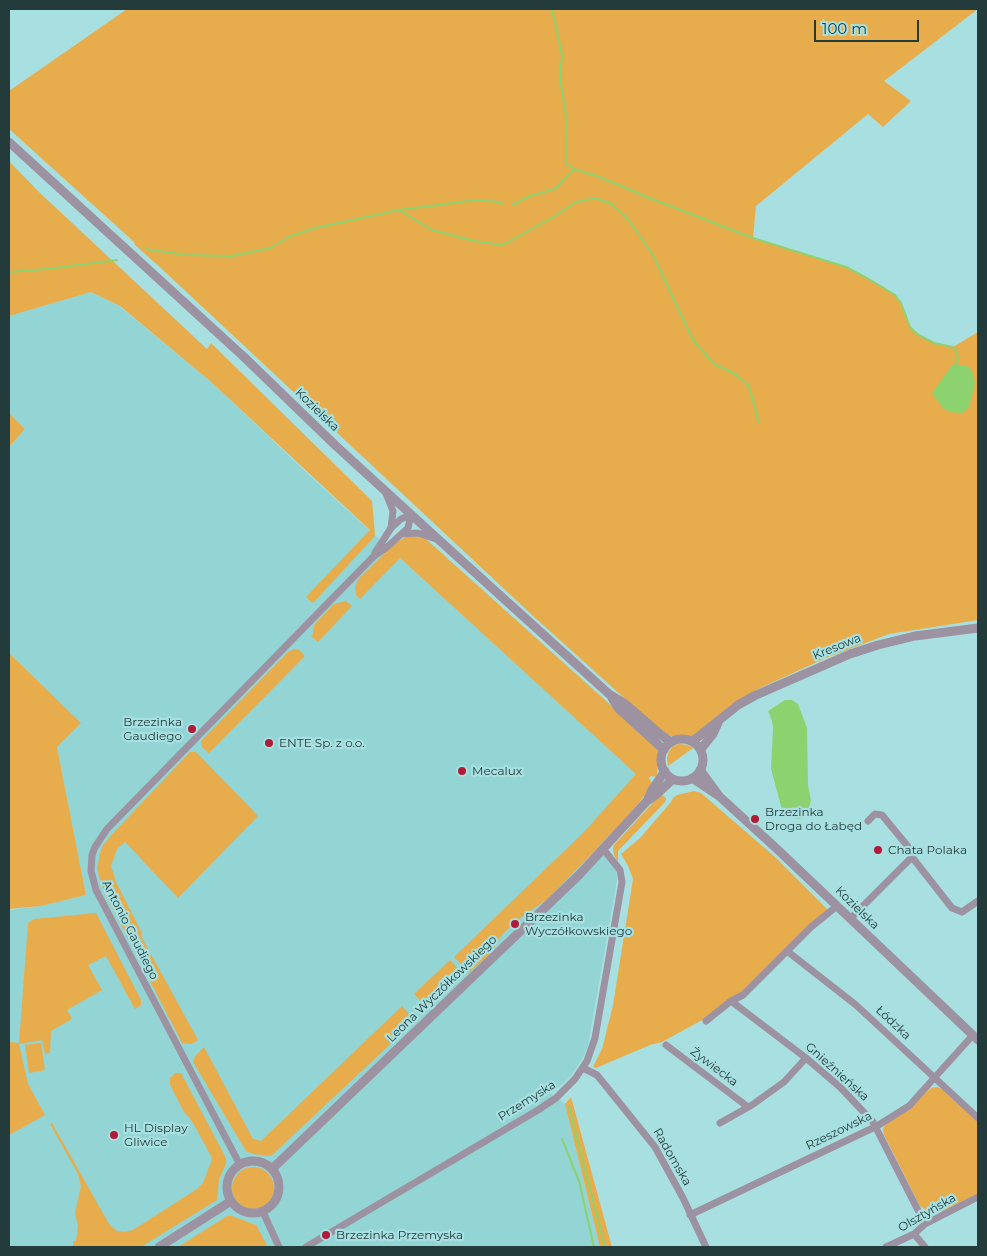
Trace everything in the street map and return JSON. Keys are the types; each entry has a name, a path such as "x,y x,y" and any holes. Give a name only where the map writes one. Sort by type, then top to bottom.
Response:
{"street":[{"name":"Kozielska","path":"9,142 608,694 620,709 664,750"},
{"path":"385,490 393,511 391,528"},
{"name":"Antonio Gaudiego","path":"374,556 391,528 401,519 412,515"},
{"name":"Antonio Gaudiego","path":"240,1165 96,890 91,871 92,855 100,837 107,829 374,556 402,534 410,524 412,515"},
{"path":"402,534 418,534 439,540"},
{"name":"Kresowa","path":"693,742 738,705 754,696 866,648 915,636 978,628"},
{"name":"Kozielska","path":"608,694 624,703 660,736 670,742"},
{"name":"Kresowa","path":"701,749 713,734 718,722"},
{"path":"684,738 693,742 701,749 703,760 700,770 692,778 683,781 673,779 665,771 661,759 664,750 670,742 684,738"},
{"name":"Kozielska","path":"700,770 719,796"},
{"name":"Leona Wyczółkowskiego","path":"647,801 665,771"},
{"name":"Kozielska","path":"692,778 719,796 976,1037"},
{"name":"Leona Wyczółkowskiego","path":"272,1169 604,850 647,801 673,779"},
{"path":"868,821 875,814 882,816 910,849 912,857 949,906 962,912 978,901"},
{"name":"Przemyska","path":"306,1247 538,1110 566,1090 583,1068 593,1047 597,1029 622,882 620,870 604,850"},
{"path":"850,919 912,857"},
{"path":"706,1021 743,995 811,927 837,906"},
{"name":"Łódzka","path":"787,951 856,1005 978,1118"},
{"name":"Gnieźnieńska","path":"732,1001 806,1058 846,1093 877,1126 925,1224"},
{"name":"Rzeszowska","path":"690,1215 877,1126 909,1106 976,1037"},
{"name":"Żywiecka","path":"666,1045 748,1107"},
{"path":"720,1124 784,1082 806,1058"},
{"name":"Radomska","path":"583,1068 598,1075 646,1135 667,1168 706,1247"},
{"path":"250,1161 259,1162 272,1169 279,1182 278,1194 272,1205 263,1212 253,1214 235,1207 227,1190 228,1179 234,1170 250,1161"},
{"name":"Olsztyńska","path":"886,1247 914,1234 925,1224 978,1197"},
{"path":"159,1247 231,1201"},
{"path":"918,1208 924,1213 942,1215"},
{"path":"263,1212 279,1247"},
{"path":"914,1234 925,1247"}],"shaded area":[{"path":"127,9 978,9 884,81 911,101 883,127 868,114 756,206 753,238 846,267 884,287 895,295 901,303 910,327 934,343 953,347 978,332 978,620 889,634 826,658 758,689 731,705 693,736 671,736 662,732 532,615 135,243 9,129 9,91"},
{"path":"9,161 39,192 207,349 211,343 372,501 374,537 313,603 306,597 370,530 210,381 120,306 91,292 9,316"},
{"path":"91,292 119,306 210,381 310,476 637,774 624,788 602,851 616,869 617,880 588,1045 584,1056 570,1077 551,1094 565,1104 600,1247 9,1247 9,910 41,906 86,895 57,747 80,723 9,653 9,447 25,429 9,413 9,316"},
{"path":"953,364 967,366 972,371 975,383 969,407 963,413 949,412 942,407 932,393"},
{"path":"9,413 25,429 9,447"},
{"path":"415,536 426,539 654,744 658,751 657,777 651,776 649,778 653,785 630,814 549,898 516,921 500,937 492,952 469,973 454,957 584,832 636,774 400,558 360,599 356,595 355,587 359,578 397,542 406,537"},
{"path":"346,601 352,606 318,642 311,636 314,625 334,604"},
{"path":"294,649 299,650 305,656 209,753 202,747 201,741 288,652"},
{"path":"9,653 81,723 57,747 86,895 41,906 9,909"},
{"path":"785,700 792,700 798,704 807,728 808,785 811,801 807,813 800,819 790,817 782,810 771,769 773,728 768,711"},
{"path":"679,744 688,745 693,748 668,766 667,758 669,751 673,746"},
{"path":"190,752 196,752 258,816 178,898 125,842 117,849 111,866 116,882 142,933 141,936 198,1040 192,1044 182,1043 104,892 97,869 103,845"},
{"path":"694,791 701,793 774,856 828,910 743,991 704,1019 662,1042 650,1045 596,1068 593,1067 602,1049 613,1005 633,879 621,854 640,838 673,798 677,795"},
{"path":"661,794 666,798 666,801 618,851 618,862 614,855 614,845"},
{"path":"96,913 141,1000 141,1005 135,1009 106,956 88,965 102,990 67,1010 72,1019 51,1031 50,1053 45,1054 42,1040 19,1044 28,1084 45,1115 9,1135 9,1042 19,1043 28,923 34,919"},
{"path":"450,960 463,974 431,1006 424,1004 414,994"},
{"path":"402,1006 411,1016 413,1023 271,1156 253,1154 246,1151 193,1062 195,1056 204,1047 253,1139 261,1141"},
{"path":"41,1043 45,1070 29,1073 25,1045"},
{"path":"175,1073 181,1073 226,1158 226,1164 219,1179 217,1200 141,1247 73,1247 73,1241 76,1241 78,1226 75,1213 81,1186 78,1174 50,1124 52,1123 109,1224 117,1231 133,1230 197,1189 203,1183 211,1162 212,1158 170,1085 170,1078"},
{"path":"937,1087 942,1089 978,1122 978,1194 944,1211 935,1212 927,1211 920,1206 884,1135 883,1129 886,1123 910,1107 931,1088"},
{"path":"571,1097 612,1247 600,1247 565,1104"},
{"path":"253,1167 268,1173 274,1188 268,1203 253,1209 238,1203 232,1188 238,1173"},
{"path":"227,1216 256,1225 268,1247 178,1247"}],"waterway":[{"path":"552,9 562,55 560,78 567,122 566,164 573,168"},
{"path":"512,205 530,196 555,189 574,169 597,176 753,238 846,267 895,295 901,303 910,327 917,334 934,343 953,347 957,353 958,360 956,364"},
{"path":"399,210 432,230 474,241 503,245 576,202 595,198 610,203 627,218 653,255 693,340 714,364 735,374 749,386 759,423"},
{"path":"146,249 186,255 232,256 270,248 291,236 315,228 399,210 476,200 501,202 503,205"},
{"path":"9,272 117,260"},
{"path":"569,1107 605,1247"},
{"path":"562,1139 579,1181 594,1247"}],"place":[{"name":"Brzezinka Gaudiego","path":"192,729"},
{"name":"ENTE Sp. z o.o.","path":"269,743"},
{"name":"Mecalux","path":"462,771"},
{"name":"Brzezinka Droga do Łabęd","path":"755,819"},
{"name":"Chata Polaka","path":"878,850"},
{"name":"Brzezinka Wyczółkowskiego","path":"515,924"},
{"name":"HL Display Gliwice","path":"114,1135"},
{"name":"Brzezinka Przemyska","path":"326,1235"}]}
